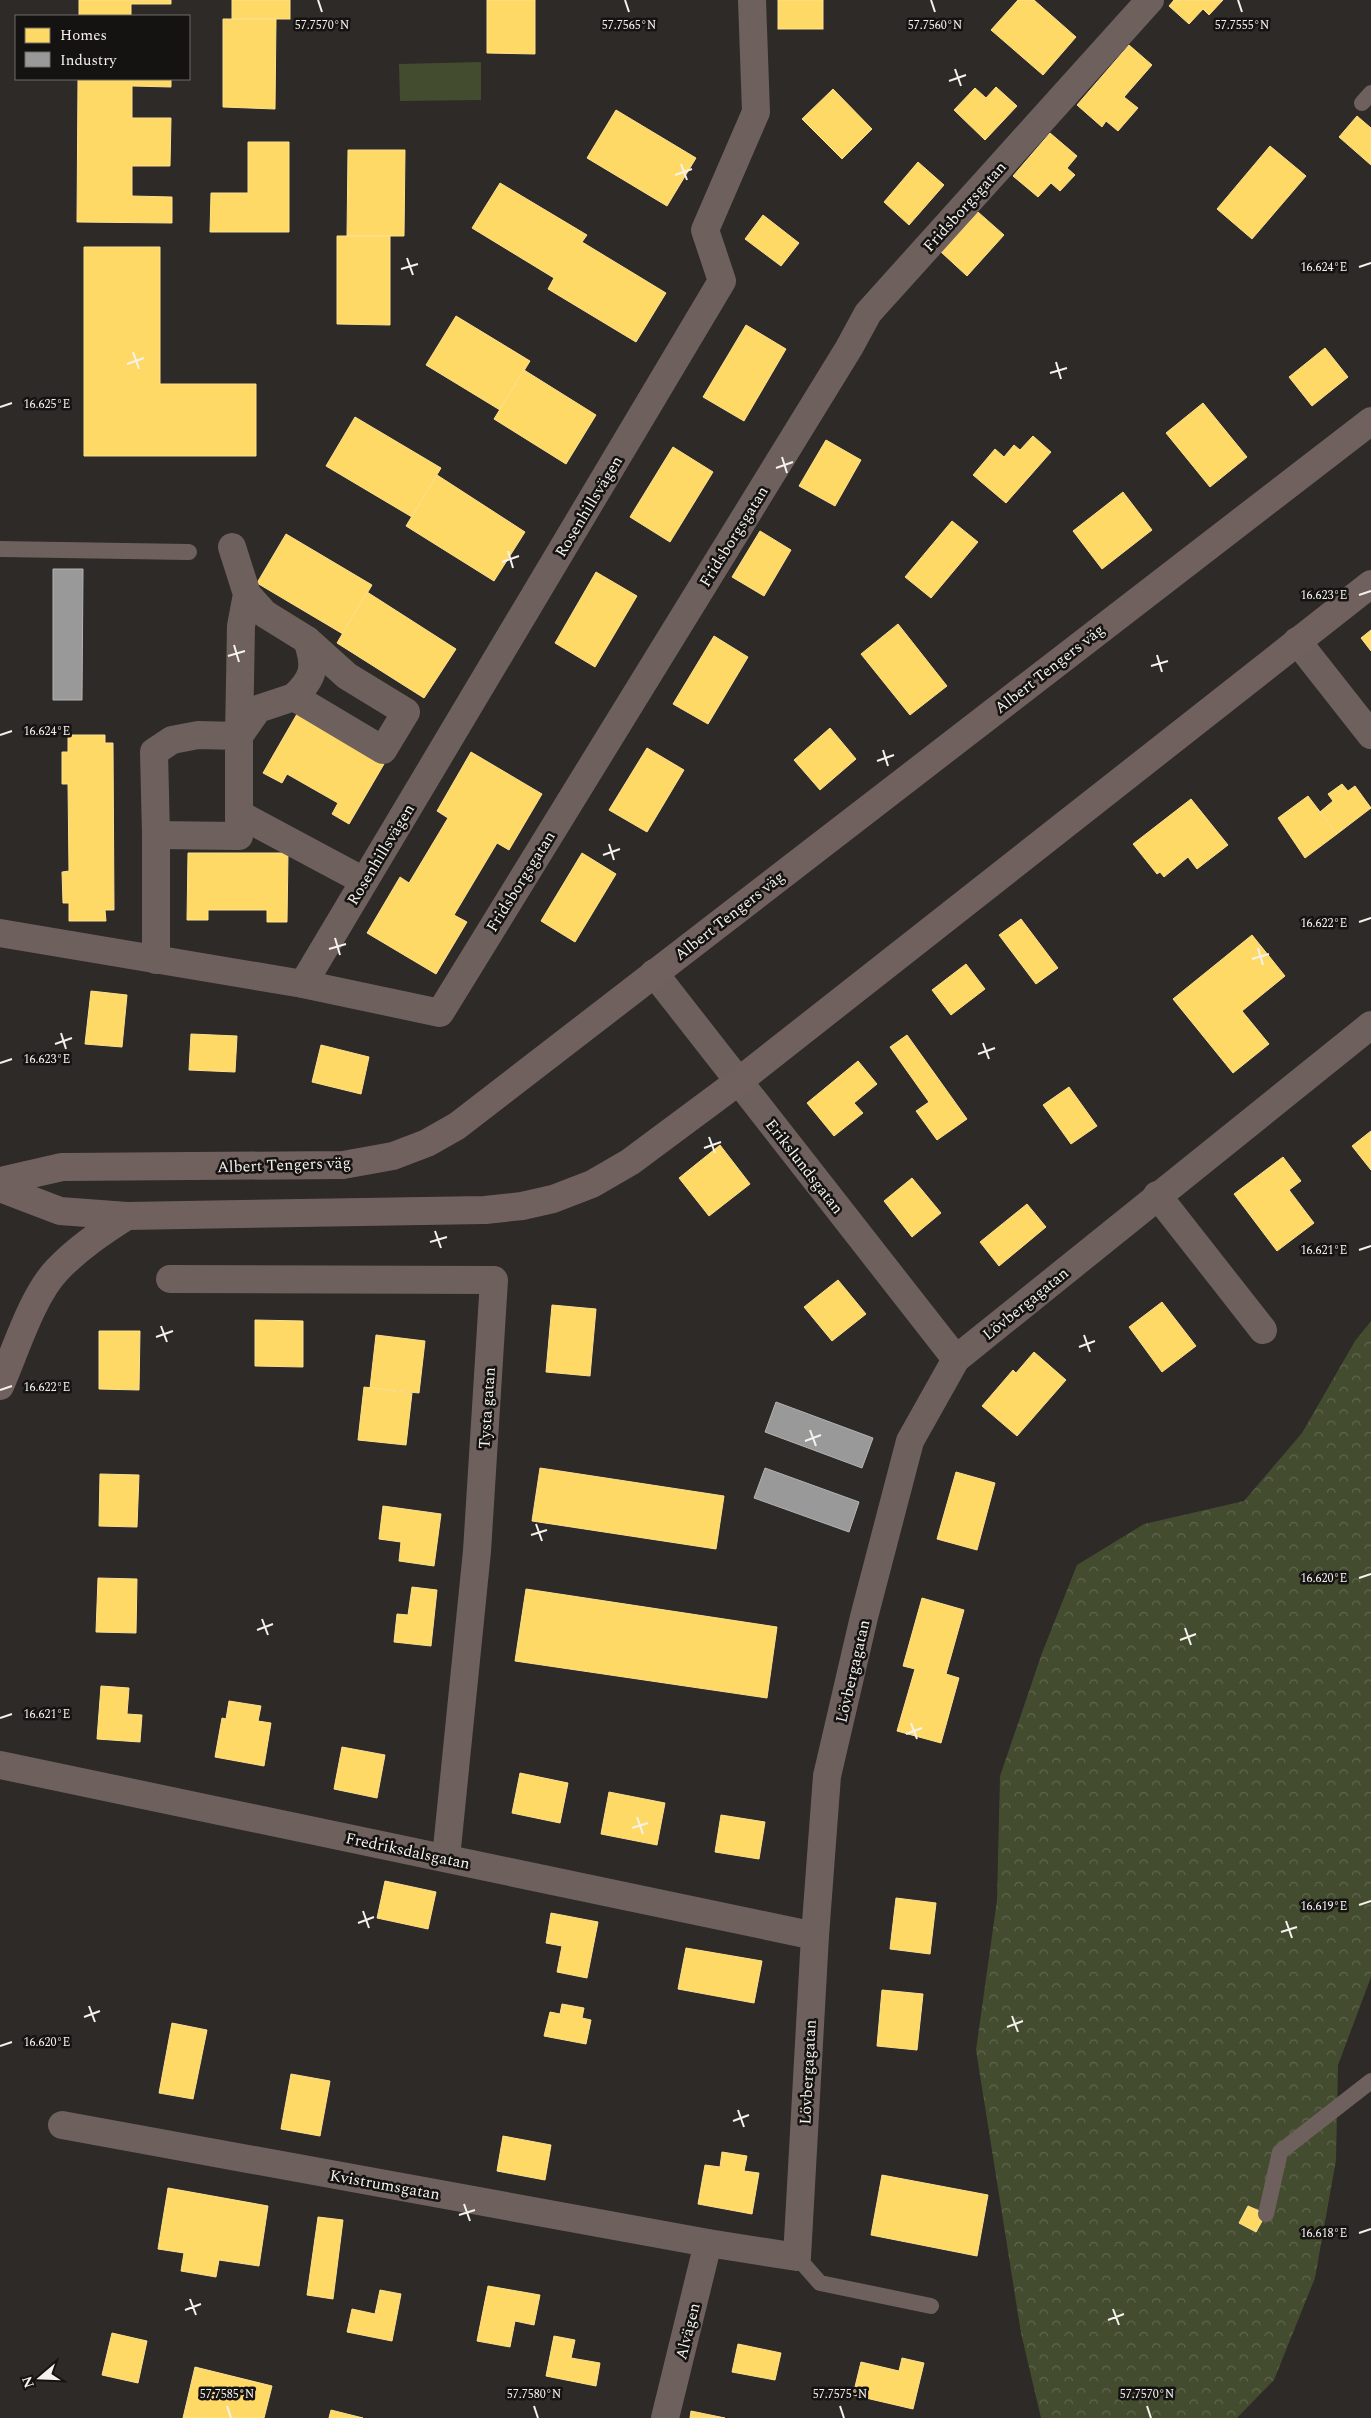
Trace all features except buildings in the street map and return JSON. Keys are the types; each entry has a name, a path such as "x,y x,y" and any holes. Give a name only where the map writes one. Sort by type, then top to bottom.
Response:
{"main road":[{"name":"Albert Tengers väg","path":"0,1181 62,1167 343,1165 393,1156 427,1143 457,1126 1371,421"},
{"path":"0,1188 60,1211 127,1216 485,1210 522,1206 552,1199 592,1184 630,1162 739,1081 1371,584"},
{"path":"0,1386 39,1295 56,1270 86,1243 127,1216"}],"street":[{"name":"Rosenhillsvägen","path":"303,984 722,281 705,230 756,112 752,0"},
{"name":"Fridsborgsgatan","path":"303,984 440,1012 844,356 868,313 1150,0"},
{"path":"232,547 247,594 265,614 307,640 347,676 406,712 382,750 294,697"},
{"path":"156,836 239,836 241,626 247,594"},
{"path":"239,736 258,709 294,697 310,676 314,659 307,640"},
{"path":"1297,641 1371,735"},
{"path":"156,960 154,752 172,740 198,735 239,736"},
{"path":"239,814 364,881"},
{"path":"0,933 303,984"},
{"name":"Erikslundsgatan","path":"654,973 956,1359"},
{"name":"Lövbergagatan","path":"797,2257 815,1936 827,1776 864,1617 910,1442 956,1359 1157,1195 1371,1026"},
{"path":"1157,1195 1263,1330"},
{"name":"Tysta gatan","path":"170,1279 494,1280 477,1551 446,1858"},
{"name":"Fredriksdalsgatan","path":"0,1766 815,1936"},
{"name":"Kvistrumsgatan","path":"62,2125 708,2243 797,2257"},
{"name":"Alvägen","path":"666,2418 708,2243"}],"lane":[{"path":"0,549 189,552"},
{"path":"1266,2214 1280,2152 1371,2081"},
{"path":"797,2257 820,2283 931,2306"}],"green space":[{"path":"481,62 481,100 400,101 399,64"},
{"path":"1371,1321 1371,1977 1338,2065 1336,2160 1315,2278 1274,2380 1237,2418 1041,2418 1021,2333 976,2050 997,1900 1000,1776 1042,1653 1077,1565 1144,1524 1244,1501 1302,1433 1355,1341"}]}
